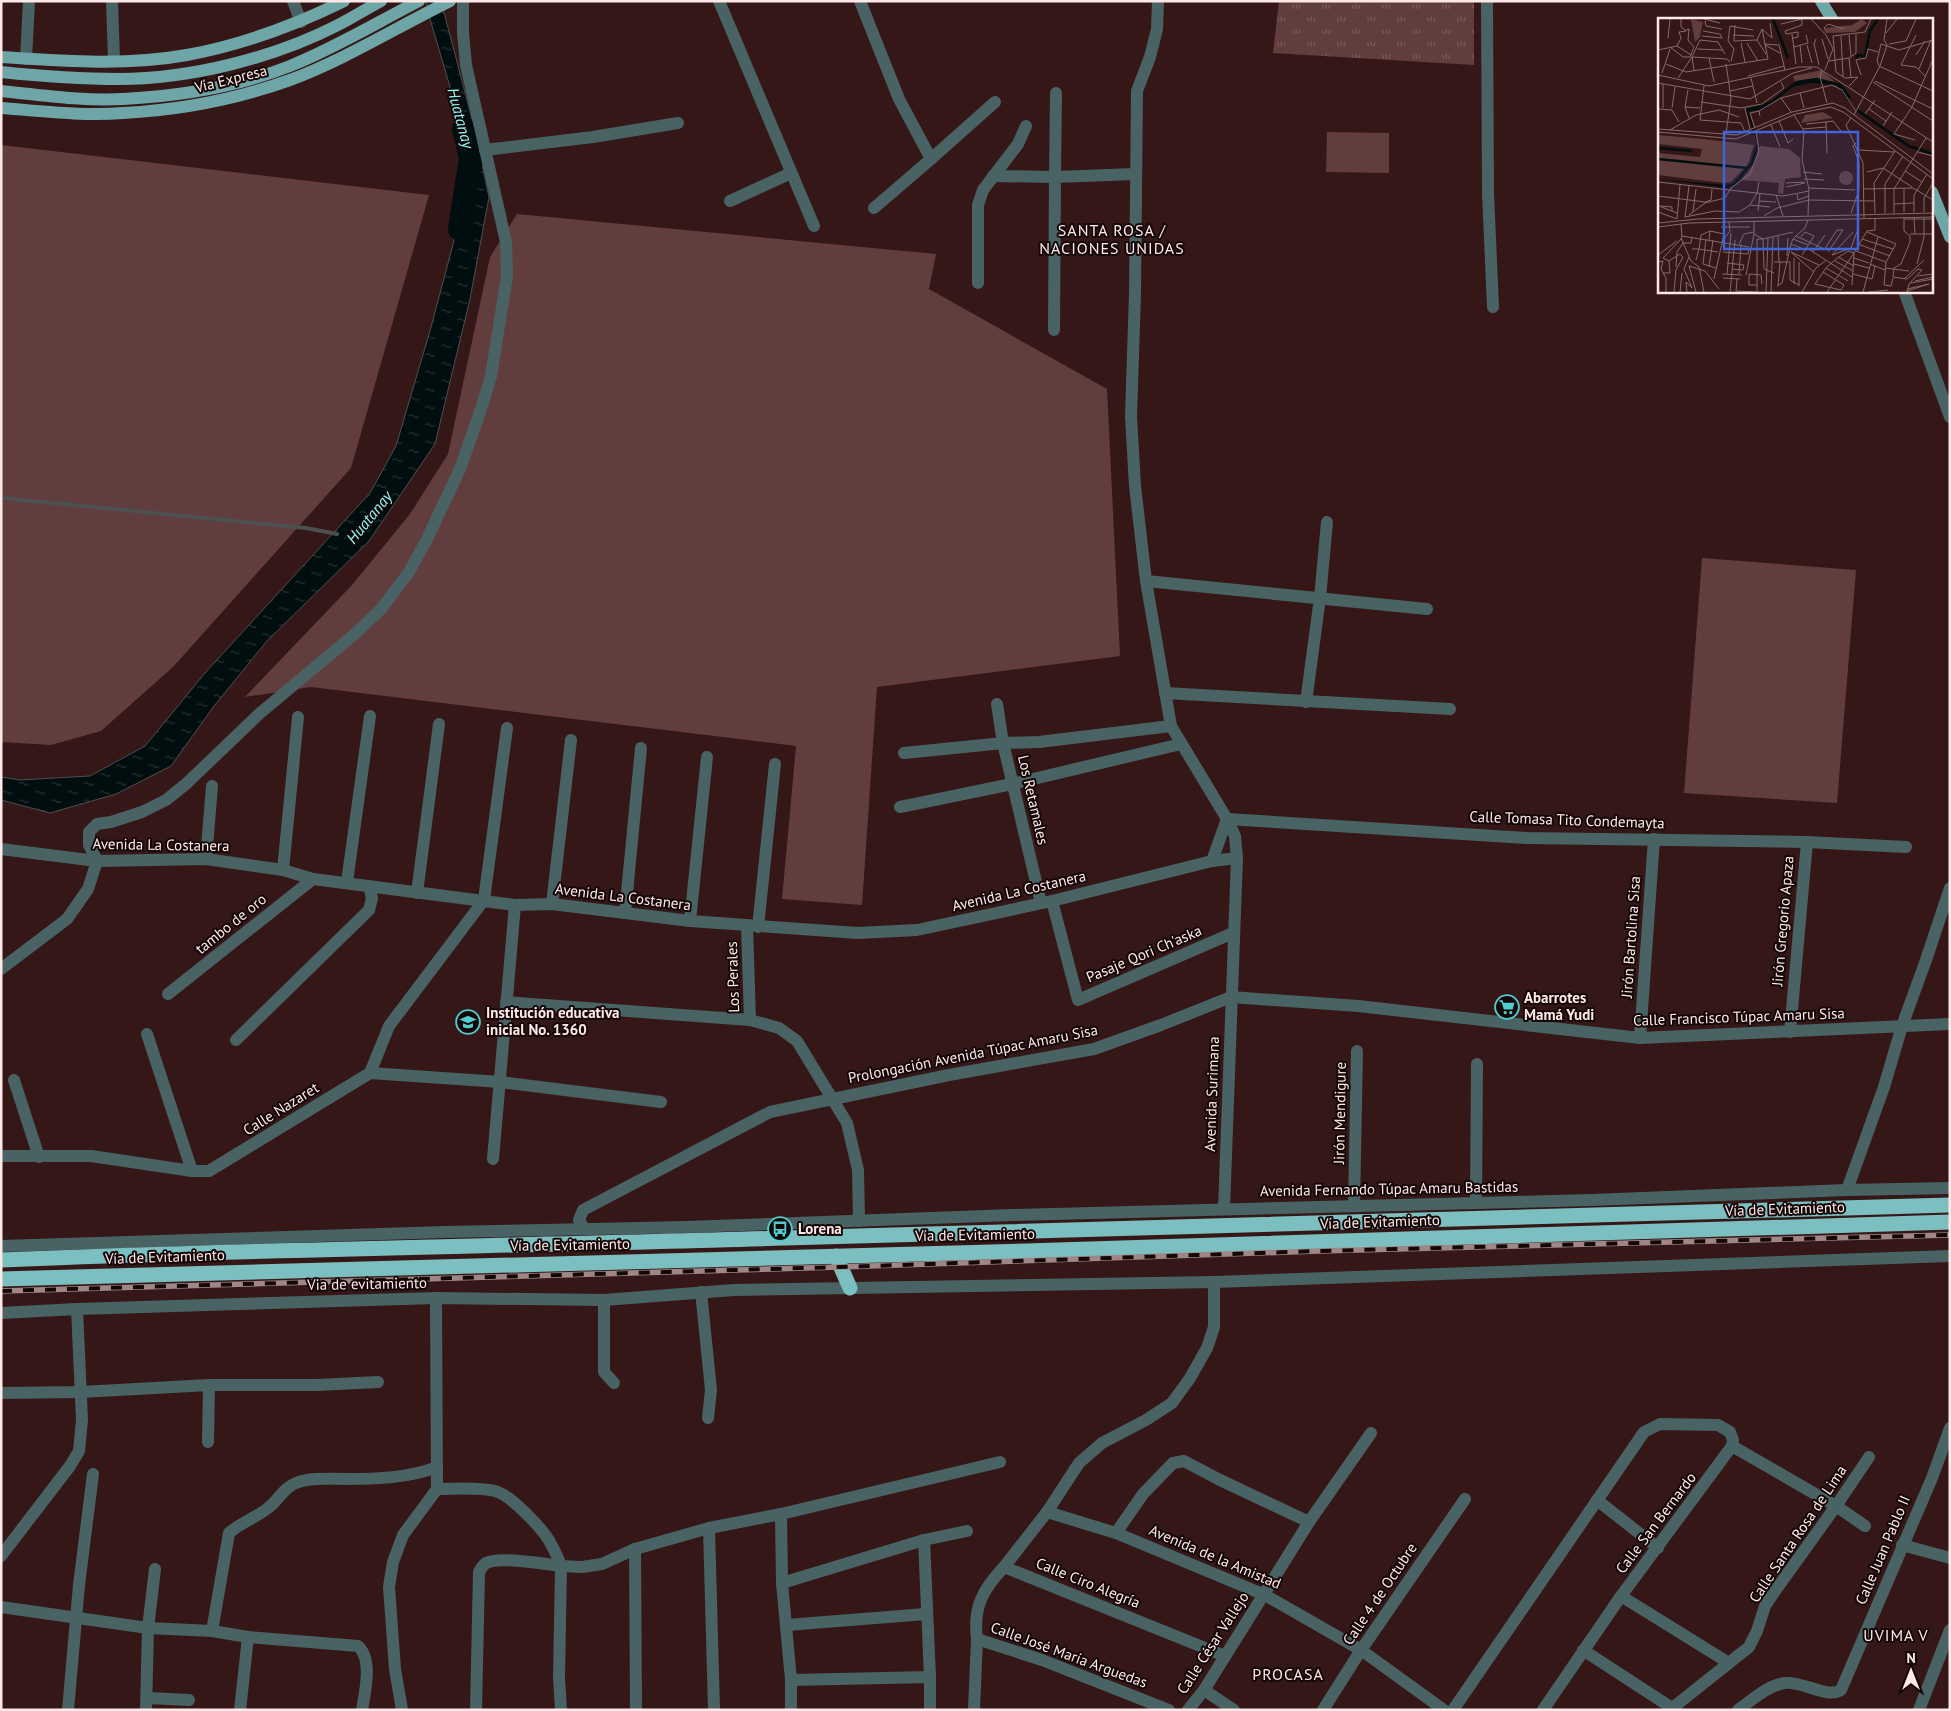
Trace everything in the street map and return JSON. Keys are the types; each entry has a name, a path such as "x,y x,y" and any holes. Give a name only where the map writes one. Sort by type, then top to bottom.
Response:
{"highway":[{"name":"Vía de Evitamiento","path":"1,1260 1129,1219 1546,1214 1950,1205"},
{"name":"Vía de Evitamiento","path":"1,1279 1950,1222"},
{"path":"836,1256 850,1288"}],"main road":[{"path":"1,57 114,60 185,55 224,47 300,22 344,1"},
{"name":"Vía Expresa","path":"1,72 64,78 120,79 176,75 231,64 285,48 336,26 381,1"},
{"name":"Vía Expresa","path":"1,91 64,98 121,99 178,94 234,84 289,66 341,44 419,1"},
{"name":"Vía Expresa","path":"1,108 64,113 121,114 179,108 235,97 290,80 334,61 450,1"},
{"path":"1821,1 1831,18"},
{"path":"1934,197 1950,237"}],"street":[{"path":"26,58 29,1"},
{"path":"112,1 114,60"},
{"path":"293,1 300,22"},
{"path":"1,969 67,919 88,889 97,861 88,845 89,832 97,824 142,812 166,800 186,784 259,714 356,633 381,609 409,572 427,540 460,469 491,376 507,276 506,242 466,65 463,1"},
{"path":"718,1 814,226"},
{"path":"860,1 899,99 931,159"},
{"name":"Avenida Surimana","path":"1158,1 1157,29 1150,57 1137,92 1135,294 1131,416 1146,581 1171,726 1227,819 1235,836 1237,858 1224,1209"},
{"path":"1487,1 1488,193 1493,307"},
{"path":"1054,330 1056,94"},
{"path":"874,208 995,102"},
{"path":"485,150 593,137 678,123"},
{"path":"978,283 978,205 983,190 1018,144 1026,126"},
{"path":"730,201 791,173"},
{"path":"993,176 1055,177 1136,174"},
{"path":"1904,292 1950,417"},
{"path":"1306,702 1320,598 1327,522"},
{"path":"1146,581 1427,609"},
{"path":"1165,693 1450,709"},
{"name":"Los Retamales","path":"997,704 1012,784 1046,902"},
{"path":"347,882 370,716"},
{"path":"283,870 298,717"},
{"path":"417,893 439,724"},
{"path":"904,753 1003,743 1039,742 1171,726"},
{"path":"507,728 484,900 389,1026 370,1073 500,1082 661,1102"},
{"path":"552,904 572,740"},
{"path":"900,807 1012,784 1181,744"},
{"path":"625,913 641,748"},
{"path":"690,921 707,757"},
{"name":"Los Perales","path":"775,764 752,926 750,1020 779,1028 797,1041 847,1123 858,1170 858,1221"},
{"path":"206,859 212,786"},
{"path":"1212,861 1227,819"},
{"name":"Calle Tomasa Tito Condemayta","path":"1227,819 1526,838 1807,842 1906,847"},
{"name":"Jirón Bartolina Sisa","path":"1640,1038 1654,839"},
{"name":"Jirón Gregorio Apaza","path":"1790,1032 1807,842"},
{"name":"Avenida La Costanera","path":"1,850 97,861 206,859 283,870 313,879 515,905 552,904 690,921 858,933 917,930 1046,902 1212,861 1237,858"},
{"name":"tambo de oro","path":"168,994 313,879"},
{"path":"236,1040 369,910 372,898 369,886"},
{"path":"1847,1190 1884,1087 1902,1026 1950,888"},
{"name":"Pasaje Qori Ch'aska","path":"1046,902 1078,1000 1233,933"},
{"path":"493,1159 515,905"},
{"name":"Calle Francisco Túpac Amaru Sisa","path":"1231,997 1367,1007 1640,1038 1950,1024"},
{"name":"Prolongación Avenida Túpac Amaru Sisa","path":"584,1229 579,1220 583,1210 770,1112 949,1075 1094,1048 1161,1025 1231,997"},
{"path":"506,1002 750,1020"},
{"path":"147,1034 192,1171"},
{"name":"Jirón Mendigure","path":"1354,1206 1357,1051"},
{"path":"1476,1203 1477,1064"},
{"name":"Calle Nazaret","path":"1,1156 91,1156 192,1171 209,1171 370,1073"},
{"path":"14,1080 39,1157"},
{"name":"Avenida Fernando Túpac Amaru Bastidas","path":"584,1229 858,1221 1129,1219 1224,1209 1556,1201 1950,1188"},
{"path":"1,1246 584,1229"},
{"name":"Via de evitamiento","path":"1,1313 436,1298 604,1300 734,1290 1214,1282 1950,1256"},
{"name":"Calle Ciro Alegría","path":"1214,1282 1214,1327 1207,1348 1190,1378 1172,1403 1146,1420 1102,1443 1079,1463 1047,1512 1004,1567 1225,1656"},
{"path":"701,1292 711,1390 708,1418"},
{"path":"402,1710 395,1669 389,1587 393,1562 403,1536 437,1489 436,1298"},
{"path":"604,1300 604,1372 614,1383"},
{"path":"1,1556 80,1451 82,1420 77,1309"},
{"path":"1,1393 81,1392 209,1385 317,1385 378,1382"},
{"path":"208,1442 209,1385"},
{"path":"1452,1710 1640,1436 1660,1424 1718,1425 1730,1432 1733,1440 1732,1446 1836,1506 1865,1526"},
{"name":"Calle Juan Pablo II","path":"1738,1710 1764,1692 1786,1683 1813,1688 1831,1694 1841,1690 1932,1478 1950,1428"},
{"name":"Calle César Vallejo","path":"1188,1710 1204,1690 1309,1522 1371,1433"},
{"name":"Calle San Bernardo","path":"1549,1707 1583,1650 1732,1446"},
{"name":"Calle Santa Rosa de Lima","path":"1671,1709 1749,1647 1757,1631 1765,1606 1869,1457"},
{"path":"1116,1534 1144,1494 1173,1463 1178,1461 1184,1461 1309,1522"},
{"path":"476,1710 480,1572 484,1564 491,1561 528,1561 582,1567 602,1564 636,1549 709,1528 781,1514 1000,1462"},
{"path":"212,1632 229,1533 239,1524 267,1509 287,1487 298,1482 310,1480 366,1479 410,1474 437,1467"},
{"path":"68,1710 76,1619 93,1474"},
{"path":"437,1489 471,1489 495,1491 502,1494 535,1522 546,1536 561,1566 559,1678 561,1710"},
{"name":"Calle 4 de Octubre","path":"1323,1710 1361,1650 1465,1498"},
{"path":"1597,1500 1658,1548"},
{"name":"Avenida de la Amistad","path":"1047,1512 1116,1534 1265,1595 1361,1650 1444,1710"},
{"path":"781,1514 782,1583 791,1680 791,1710"},
{"path":"709,1528 714,1710"},
{"path":"782,1583 924,1540 967,1531"},
{"path":"924,1540 930,1710"},
{"path":"1902,1545 1950,1558"},
{"path":"636,1549 636,1710"},
{"name":"Calle José María Arguedas","path":"1004,1567 989,1583 980,1601 974,1621 977,1639 1042,1660 1169,1710"},
{"path":"155,1569 148,1628 147,1704 189,1700"},
{"path":"1621,1596 1729,1663"},
{"path":"1,1608 148,1628 358,1646 361,1649 368,1672 362,1710"},
{"path":"787,1625 926,1614"},
{"path":"1919,1710 1949,1632"},
{"path":"240,1710 248,1637"},
{"path":"974,1710 977,1639"},
{"path":"1583,1650 1671,1709"},
{"path":"791,1680 930,1678"},
{"path":"1204,1690 1234,1710"}],"green space":[{"path":"1279,1 1474,1 1474,65 1273,53"},
{"path":"1327,132 1389,133 1389,173 1326,172"},
{"path":"1,145 429,195 351,468 173,667 101,731 51,745 1,742"},
{"path":"517,214 936,254 929,289 1107,389 1120,656 877,687 862,905 782,899 796,746 311,687 245,697 352,585 410,514 448,454 490,257"},
{"path":"1702,558 1856,570 1837,803 1684,793"}],"water":[{"path":"426,1 441,1 473,123 489,197 470,299 435,444 369,541 267,641 214,706 171,766 116,794 50,813 1,800 1,777 20,780 90,776 145,746 205,673 370,493 396,446 430,331 465,199 471,158"}],"waterway":[{"name":"Huatanay","path":"460,229 471,158 464,129"},
{"path":"1,498 306,528 337,534"}],"railway":[{"path":"1,1291 1319,1251 1950,1235"}],"place":[{"name":"Abarrotes Mamá Yudi","path":"1507,1007"},
{"name":"Institución educativa inicial No. 1360","path":"468,1022"},
{"name":"Lorena","path":"780,1229"}],"district":[{"name":"SANTA ROSA / NACIONES UNIDAS","path":"1112,239"},
{"name":"UVIMA V","path":"1896,1635"},
{"name":"PROCASA","path":"1288,1674"}]}
